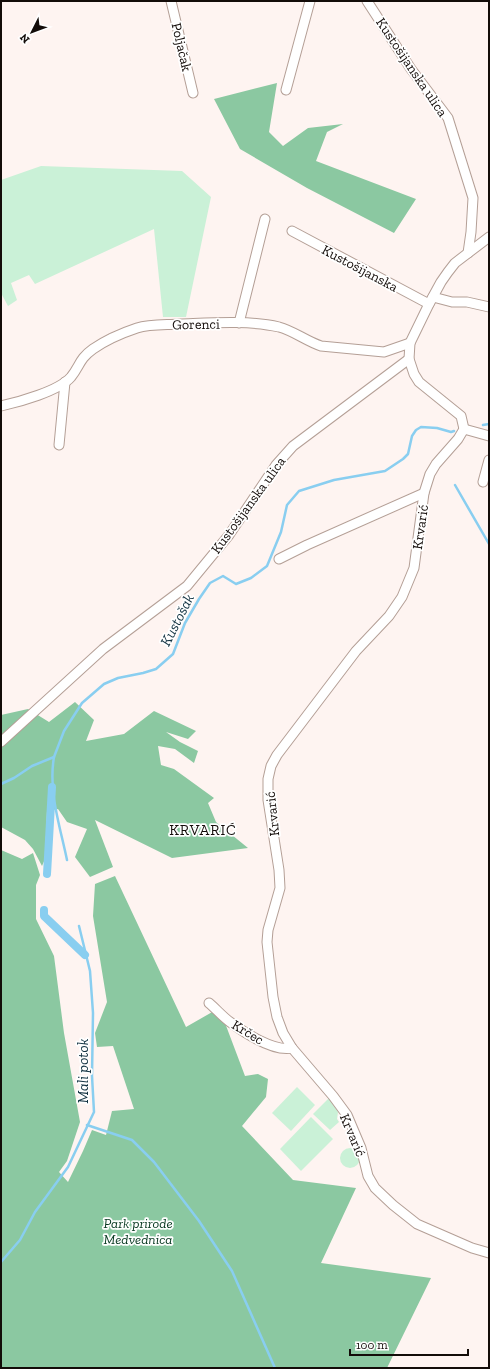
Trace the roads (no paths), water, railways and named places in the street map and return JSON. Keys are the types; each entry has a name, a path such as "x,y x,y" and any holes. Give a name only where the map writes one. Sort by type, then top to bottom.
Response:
{"street":[{"name":"Poljačak","path":"172,1 193,93"},
{"path":"286,90 310,1"},
{"name":"Kustošijanska ulica","path":"367,1 411,69 448,118 473,198 468,253"},
{"path":"239,324 265,219"},
{"name":"Kustošijanska","path":"292,231 431,300 467,302 489,307"},
{"path":"489,237 456,263 448,272 431,300 410,343 409,359 414,374 419,382 461,416 464,429 489,436"},
{"name":"Gorenci","path":"66,382 82,358 104,342 127,331 160,325 252,323 279,327 311,343 321,346 384,352 410,343"},
{"name":"Kustošijanska ulica","path":"1,742 103,649 187,586 229,535 276,465 293,446 409,359"},
{"path":"1,406 36,396 66,382"},
{"path":"59,446 66,382"},
{"name":"Krvarić","path":"464,429 458,439 436,464 430,474 424,493 414,568 402,597 389,616 356,651 271,766 268,779 268,800 279,870 280,888 268,930 267,947 273,997 277,1017 283,1033 292,1048 333,1096 347,1116 362,1148 368,1176 375,1188 417,1224 472,1248 489,1253"},
{"path":"483,482 489,460"},
{"path":"279,559 424,493"},
{"name":"Krčec","path":"210,1003 230,1022 255,1038 285,1050 292,1048"}],"waterway":[{"name":"Kustošak","path":"483,425 489,424"},
{"name":"Kustošak","path":"1,784 14,778 32,766 54,757 64,731 82,703 104,684 118,678 156,669 173,654 185,623 210,583 223,576 236,584 251,578 267,566 281,532 287,505 299,491 334,480 385,471 408,454 412,436 416,430 421,427 437,428 451,432 454,431"},
{"path":"455,485 489,544"},
{"name":"Mali potok","path":"54,757 54,796 67,860"},
{"path":"47,874 52,787"},
{"path":"44,910 44,916 85,955"},
{"name":"Mali potok","path":"1,1262 20,1240 35,1212 68,1167 94,1112 92,1076 93,1013 90,971 79,926"},
{"path":"87,1125 132,1140 154,1162 199,1221 232,1271 275,1368"}],"district":[{"name":"KRVARIĆ","path":"203,830"}],"park label":[{"name":"Park prirode Medvednica","path":"138,1232"}]}
